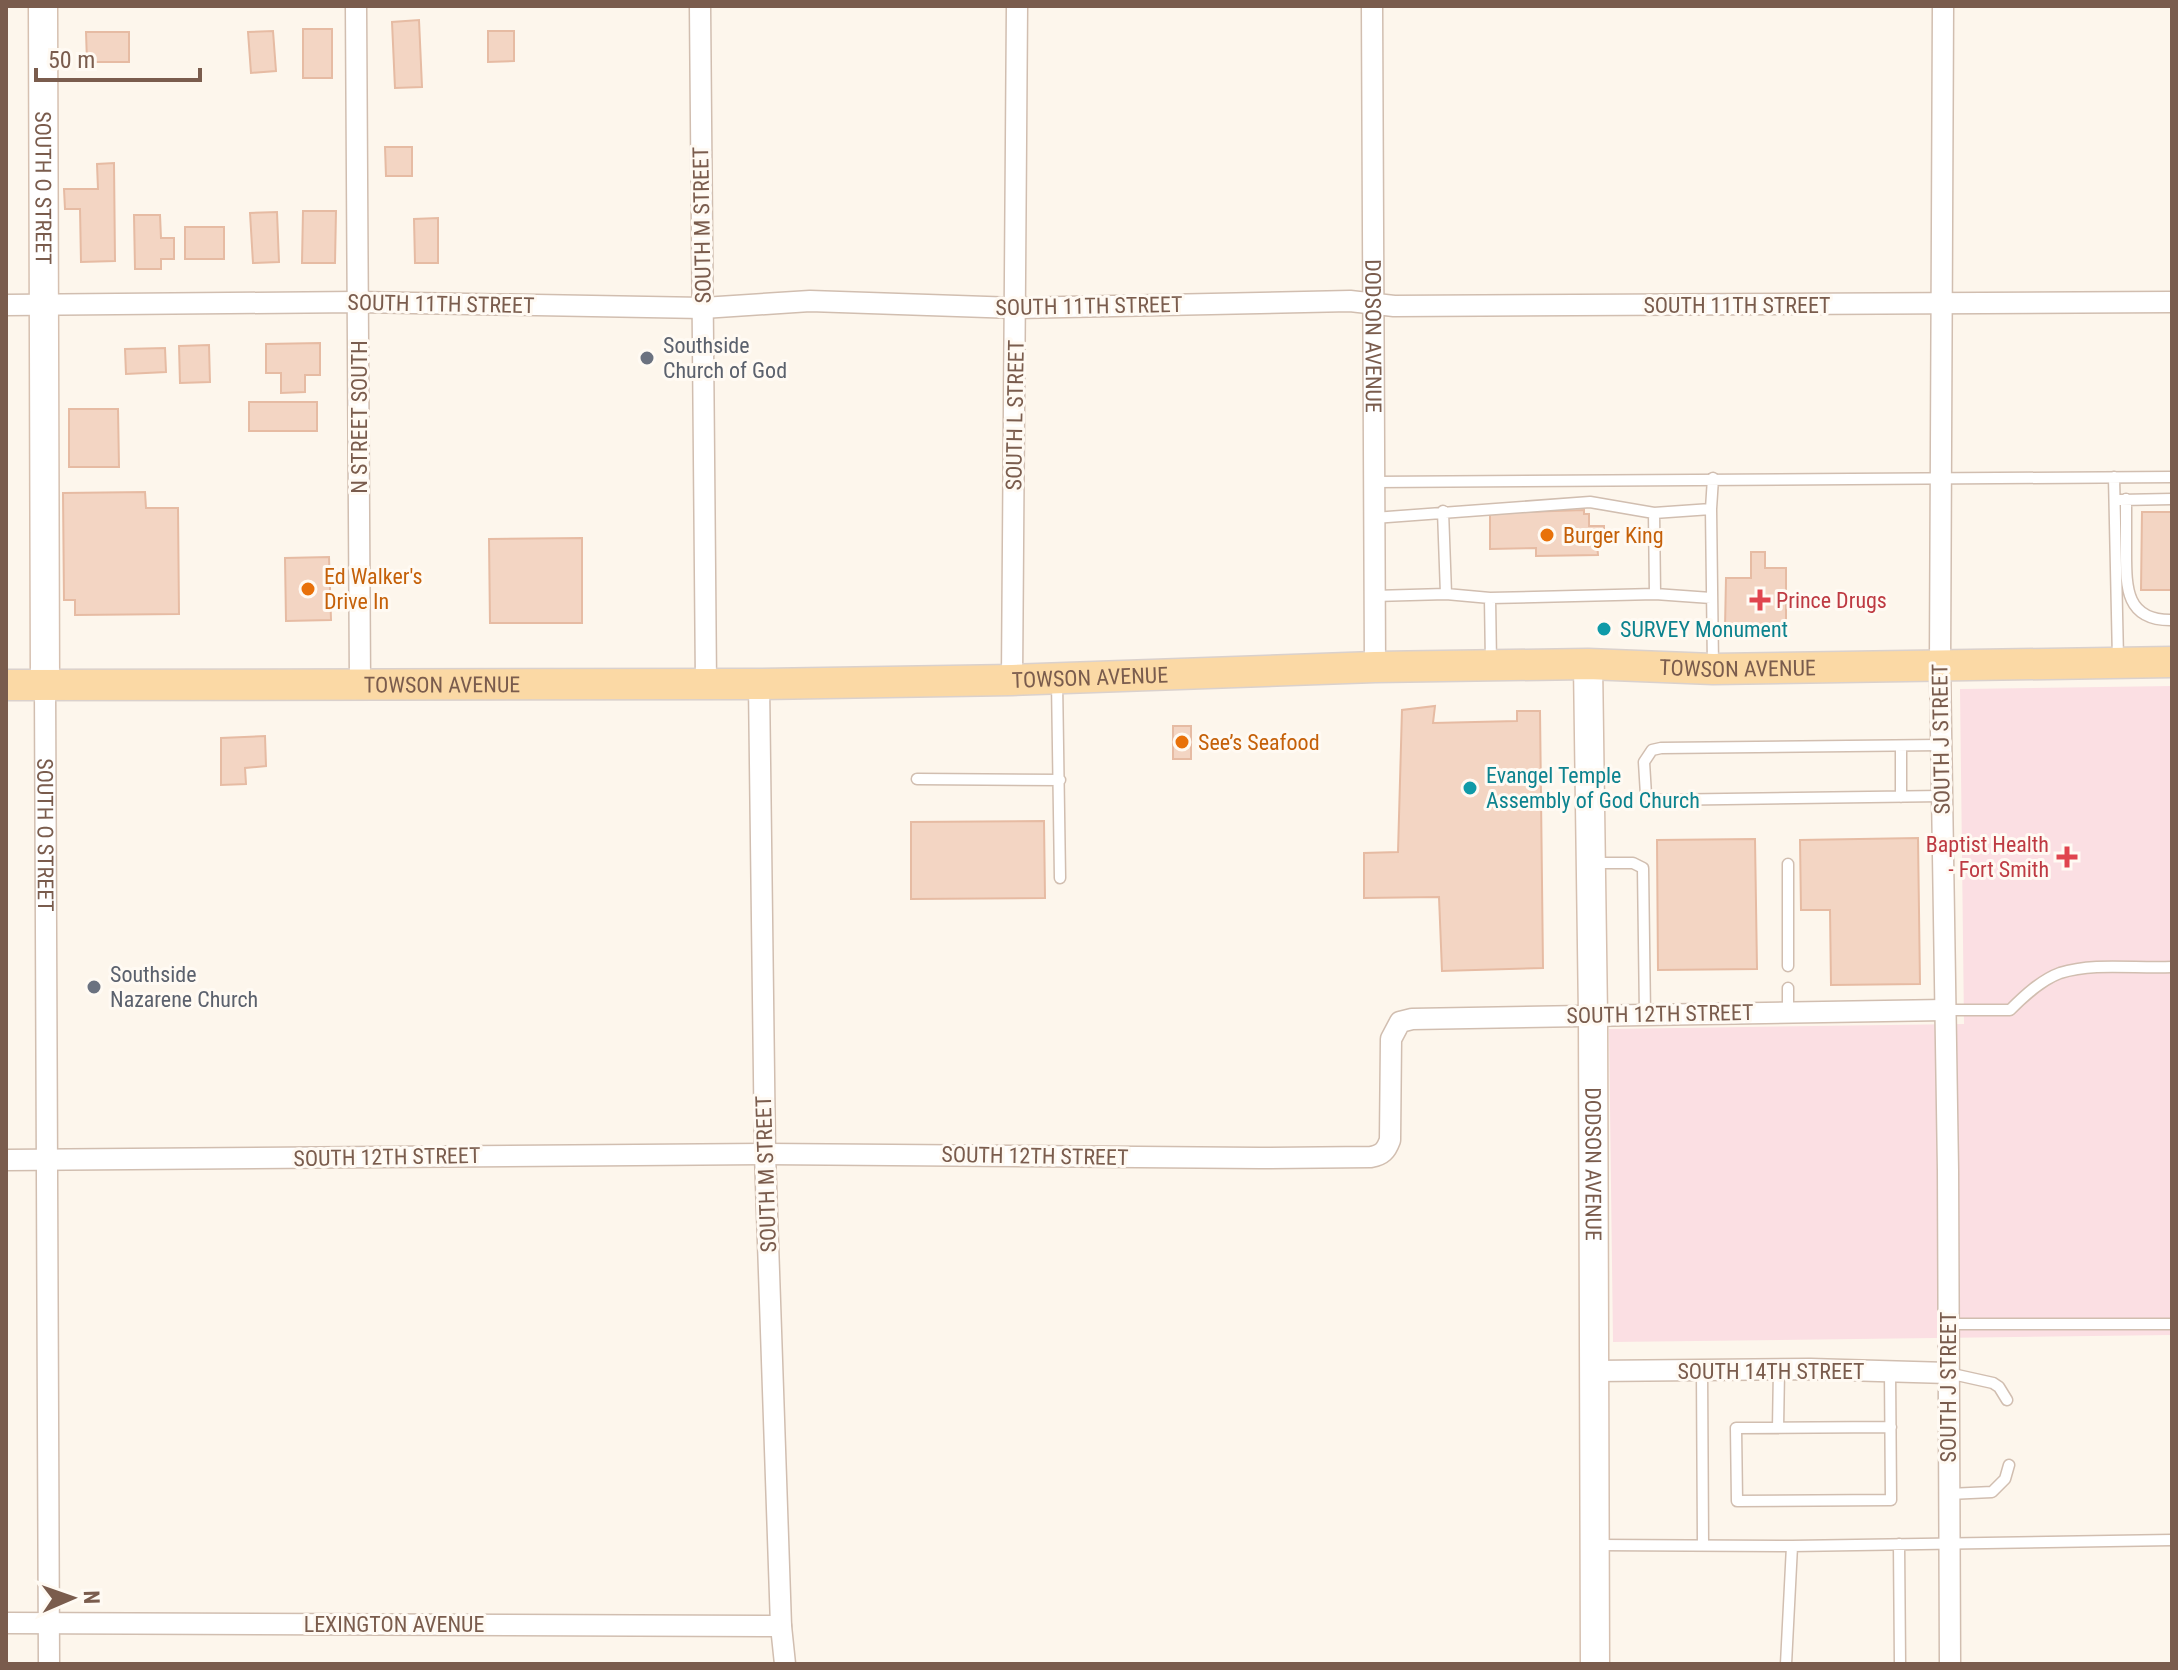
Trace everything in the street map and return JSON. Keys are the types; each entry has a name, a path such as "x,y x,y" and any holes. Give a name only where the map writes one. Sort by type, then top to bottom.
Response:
{"main road":[{"name":"TOWSON AVENUE","path":"6,685 759,684 1057,679 1491,665 1588,664 1713,669 2172,662"}],"street":[{"name":"SOUTH O STREET","path":"43,6 49,1664"},
{"name":"N STREET SOUTH","path":"356,6 360,684"},
{"name":"SOUTH M STREET","path":"700,6 706,684"},
{"name":"SOUTH L STREET","path":"1012,680 1017,6"},
{"name":"DODSON AVENUE","path":"1372,6 1375,667"},
{"name":"SOUTH J STREET","path":"1943,6 1940,666 1950,1664"},
{"name":"SOUTH 11TH STREET","path":"6,305 358,302 703,308 810,301 1016,308 1334,301 1394,306 2172,302"},
{"name":"DODSON AVENUE","path":"1588,664 1593,1016 1595,1664"},
{"name":"SOUTH M STREET","path":"759,684 765,1154 781,1626 785,1664"},
{"name":"SOUTH 12TH STREET","path":"6,1160 765,1154 1371,1157 1381,1155 1390,1140 1391,1039 1400,1022 1412,1019 1945,1010"},
{"name":"SOUTH 14TH STREET","path":"1594,1371 1948,1373"},
{"name":"LEXINGTON AVENUE","path":"6,1623 781,1626"}],"lane":[{"path":"2114,477 2118,663"},
{"path":"1374,482 2172,477"},
{"path":"1713,478 1713,669"},
{"path":"2126,499 2126,586 2134,606 2145,615 2172,620"},
{"path":"2114,500 2172,499"},
{"path":"1374,518 1590,502 1654,513 1711,509"},
{"path":"1443,511 1446,594"},
{"path":"1654,513 1655,594"},
{"path":"1374,596 1446,594 1490,598 1655,594 1711,598"},
{"path":"1490,598 1491,665"},
{"path":"1057,679 1060,878"},
{"path":"1941,745 1661,748 1652,750 1644,762 1646,795 1653,800 1942,796"},
{"path":"1901,746 1901,797"},
{"path":"917,779 1060,780"},
{"path":"1591,863 1633,863 1643,868 1645,1015"},
{"path":"1788,864 1788,966"},
{"path":"1945,1010 2010,1010 2029,992 2058,974 2088,968 2172,967"},
{"path":"1788,988 1788,1012"},
{"path":"1948,1324 2172,1324"},
{"path":"1702,1370 1703,1545"},
{"path":"1778,1428 1779,1370"},
{"path":"1890,1371 1891,1427 1891,1500 1737,1501 1736,1428 1891,1427"},
{"path":"1948,1373 1993,1383 2007,1400"},
{"path":"1949,1494 1992,1492 2005,1479 2009,1465"},
{"path":"1595,1545 1792,1546 2172,1540"},
{"path":"1899,1544 1900,1664"},
{"path":"1786,1664 1792,1546"}],"shaded area":[{"name":"Baptist Health - Fort Smith","path":"2172,686 2172,1335 1613,1342 1609,1029 1964,1024 1960,689"}],"building":[{"path":"419,20 422,87 395,88 392,22"},
{"path":"303,29 332,29 332,78 303,78"},
{"path":"273,31 276,71 251,73 248,32"},
{"path":"488,31 514,31 514,61 488,62"},
{"path":"86,32 129,32 129,62 87,62"},
{"path":"385,147 412,147 412,176 386,176"},
{"path":"114,163 115,261 81,262 80,209 65,209 64,189 98,189 97,164"},
{"path":"303,211 336,211 335,263 302,263"},
{"path":"277,212 279,262 253,263 250,213"},
{"path":"134,215 160,215 161,238 174,238 174,259 161,259 161,269 135,269"},
{"path":"438,218 438,263 415,263 414,219"},
{"path":"185,227 224,227 224,259 185,259"},
{"path":"320,343 320,375 305,375 305,392 281,393 281,373 266,373 266,344"},
{"path":"209,345 210,382 180,383 179,346"},
{"path":"165,348 166,372 126,374 125,349"},
{"path":"249,402 317,402 317,431 249,431"},
{"path":"69,409 118,409 119,467 69,467"},
{"path":"145,492 146,508 178,508 179,614 75,615 75,600 64,600 63,493"},
{"name":"Burger King","path":"1584,510 1584,514 1589,514 1589,526 1604,526 1604,543 1597,543 1598,555 1536,556 1536,548 1490,549 1490,513"},
{"path":"2142,512 2172,512 2172,590 2141,590"},
{"path":"582,538 582,623 490,623 489,539"},
{"path":"1751,552 1765,552 1765,568 1786,568 1786,628 1725,628 1726,578 1751,578"},
{"name":"Ed Walker's Drive In","path":"329,557 331,620 286,621 285,558"},
{"name":"Evangel Temple Assembly of God Church","path":"1435,706 1433,723 1517,721 1517,711 1540,711 1543,968 1442,971 1439,897 1364,898 1364,853 1398,852 1402,710"},
{"name":"See’s Seafood","path":"1173,726 1191,726 1191,759 1173,759"},
{"path":"265,736 266,766 245,768 246,784 221,785 221,738"},
{"path":"1044,821 1045,898 911,899 911,822"},
{"path":"1918,838 1920,984 1831,985 1830,910 1801,910 1800,840"},
{"name":"Evangel Temple Assembly of God Church","path":"1755,839 1757,969 1658,970 1657,840"}],"place":[{"name":"Southside Church of God","path":"647,358"},
{"name":"Burger King","path":"1547,535"},
{"name":"Ed Walker's Drive In","path":"308,589"},
{"name":"Prince Drugs","path":"1760,600"},
{"name":"SURVEY Monument","path":"1604,629"},
{"name":"See’s Seafood","path":"1182,742"},
{"name":"Evangel Temple Assembly of God Church","path":"1470,788"},
{"name":"Baptist Health - Fort Smith","path":"2067,857"},
{"name":"Southside Nazarene Church","path":"94,987"}]}
